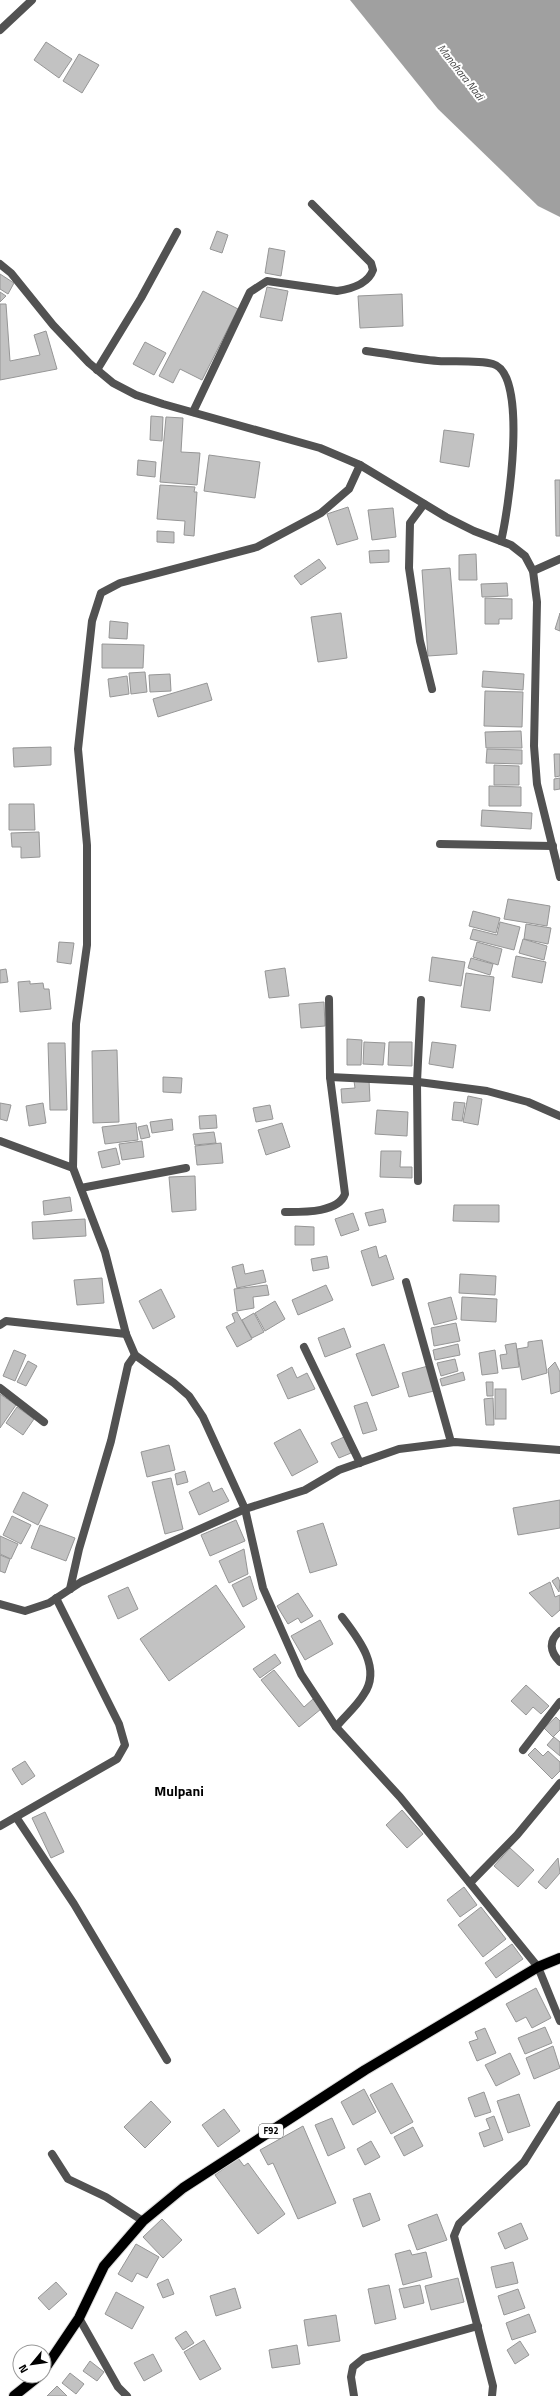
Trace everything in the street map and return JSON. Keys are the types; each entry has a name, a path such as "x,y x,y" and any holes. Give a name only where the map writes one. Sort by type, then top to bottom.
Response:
{"main road":[{"name":"F92","path":"52,2358 79,2318 104,2266 144,2221 183,2188 365,2070 538,1967 560,1958"},
{"path":"14,2396 29,2384"}],"street":[{"path":"0,30 32,0"},
{"path":"193,412 250,292 267,281 337,291 348,290 371,276 373,270 370,264 312,204"},
{"path":"97,370 141,298 177,232"},
{"path":"0,264 11,273 53,326 97,370 113,383 136,395 320,448 360,465 424,504 474,531 511,545 525,556 533,571 537,602 534,746 537,784 560,877"},
{"path":"366,351 437,361 494,364 503,371 507,378 511,393 514,425 506,520 501,541"},
{"path":"360,465 349,490 321,513 257,547 120,583 101,593 92,621 78,749 87,845 86,945 76,1024 72,1168 105,1252 126,1334 135,1355 174,1383 189,1396 203,1417 245,1509 263,1588 301,1674 336,1727 400,1797 538,1967 560,2021"},
{"path":"424,504 410,522 408,568 420,641 432,689"},
{"path":"533,571 560,559"},
{"path":"440,844 553,846"},
{"path":"285,1212 308,1212 337,1205 343,1200 345,1194 330,1077 329,999"},
{"path":"418,1181 417,1082 422,1000"},
{"path":"330,1077 417,1082 487,1091 528,1102 560,1116"},
{"path":"0,1141 72,1168"},
{"path":"81,1188 186,1168"},
{"path":"406,1282 451,1442"},
{"path":"0,1325 6,1321 126,1334"},
{"path":"304,1347 360,1463"},
{"path":"70,1589 79,1549 111,1441 128,1365 135,1355"},
{"path":"0,1388 44,1422"},
{"path":"0,1604 25,1611 56,1598 81,1582 245,1509 305,1490 339,1470 399,1449 451,1442 560,1450"},
{"path":"0,1826 117,1759 125,1745 113,1711 56,1598"},
{"path":"336,1727 365,1694 370,1680 369,1663 361,1641 342,1617"},
{"path":"560,1631 552,1640 551,1649 560,1662"},
{"path":"523,1750 560,1702"},
{"path":"470,1883 517,1835 560,1783"},
{"path":"16,1817 74,1904 167,2060"},
{"path":"492,2396 493,2386 454,2236 459,2224 524,2162 560,2105"},
{"path":"52,2154 68,2179 106,2197 144,2221"},
{"path":"79,2318 118,2387 127,2396"},
{"path":"354,2396 351,2377 353,2367 364,2358 478,2326"}],"water":[{"name":"Manohara Nadi","path":"350,0 560,0 560,217 538,206 438,109"}],"building":[{"path":"46,42 72,59 59,78 34,60"},
{"path":"79,54 99,65 82,93 63,81"},
{"path":"217,231 228,235 222,253 210,249"},
{"path":"269,248 285,251 281,276 265,273"},
{"path":"0,274 14,283 8,294 0,289"},
{"path":"267,287 288,291 282,321 260,317"},
{"path":"203,291 238,309 202,380 180,369 173,383 159,376"},
{"path":"0,292 6,296 0,302"},
{"path":"402,294 403,326 360,328 358,296"},
{"path":"0,304 6,304 10,361 40,355 34,335 46,331 57,369 0,380"},
{"path":"145,342 166,353 154,375 133,364"},
{"path":"151,416 163,417 162,441 150,440"},
{"path":"166,417 183,418 181,452 200,453 197,485 160,482"},
{"path":"444,430 474,434 469,467 440,462"},
{"path":"209,455 260,462 255,498 204,491"},
{"path":"138,460 156,462 155,477 137,475"},
{"path":"555,480 560,480 560,536 556,536"},
{"path":"160,485 195,487 194,492 197,492 194,536 184,535 185,521 157,519"},
{"path":"348,507 358,539 337,545 327,514"},
{"path":"393,508 396,537 372,540 368,510"},
{"path":"157,531 174,532 174,543 157,542"},
{"path":"389,550 389,562 370,563 369,551"},
{"path":"476,554 477,580 459,580 459,555"},
{"path":"319,559 326,568 301,585 294,576"},
{"path":"450,568 457,654 428,656 422,570"},
{"path":"507,583 508,596 482,597 481,584"},
{"path":"485,598 512,599 512,619 499,619 499,624 485,624"},
{"path":"341,613 347,658 318,662 311,617"},
{"path":"560,613 560,631 555,629"},
{"path":"110,621 128,623 127,639 109,638"},
{"path":"102,644 144,645 143,668 102,668"},
{"path":"483,671 524,674 523,690 482,687"},
{"path":"145,672 147,692 131,694 129,673"},
{"path":"170,674 171,691 150,692 149,675"},
{"path":"127,676 129,694 110,697 108,679"},
{"path":"207,683 212,700 158,717 153,699"},
{"path":"485,691 523,692 522,727 484,726"},
{"path":"521,731 522,748 486,748 485,732"},
{"path":"51,747 51,765 14,767 13,748"},
{"path":"487,749 522,750 522,764 486,763"},
{"path":"554,754 560,754 560,776 555,777"},
{"path":"494,765 519,766 519,785 494,785"},
{"path":"560,778 560,789 554,790 554,779"},
{"path":"489,786 521,787 521,806 489,806"},
{"path":"9,804 34,804 35,830 9,830"},
{"path":"482,810 532,813 531,829 481,826"},
{"path":"39,832 40,857 21,858 21,847 12,847 11,833"},
{"path":"508,899 550,906 547,926 504,919"},
{"path":"473,911 500,918 496,933 469,926"},
{"path":"500,922 520,927 514,950 470,939 473,929 497,935"},
{"path":"526,924 551,928 548,944 524,939"},
{"path":"523,939 547,946 544,960 519,953"},
{"path":"59,942 74,943 71,964 57,962"},
{"path":"477,942 502,949 498,965 473,957"},
{"path":"516,956 546,962 542,983 512,977"},
{"path":"432,957 465,962 461,986 429,981"},
{"path":"471,958 493,964 490,975 468,968"},
{"path":"285,968 289,996 269,998 265,971"},
{"path":"6,969 8,982 0,983 0,970"},
{"path":"466,973 494,977 490,1011 461,1007"},
{"path":"30,981 30,984 43,983 44,989 49,989 51,1009 20,1012 18,982"},
{"path":"324,1002 325,1026 301,1028 299,1004"},
{"path":"347,1039 362,1040 361,1065 347,1065"},
{"path":"364,1042 385,1043 383,1065 363,1064"},
{"path":"389,1042 412,1042 412,1066 388,1065"},
{"path":"432,1042 456,1045 453,1068 429,1064"},
{"path":"48,1043 65,1043 67,1110 50,1110"},
{"path":"117,1050 119,1122 93,1123 92,1051"},
{"path":"163,1077 182,1078 181,1093 163,1092"},
{"path":"369,1080 370,1101 342,1103 341,1089 355,1088 354,1081"},
{"path":"468,1096 482,1099 478,1125 463,1122"},
{"path":"454,1102 465,1103 462,1121 452,1120"},
{"path":"0,1103 11,1105 7,1121 0,1119"},
{"path":"43,1103 46,1123 29,1126 26,1106"},
{"path":"270,1105 273,1119 256,1122 253,1108"},
{"path":"377,1110 408,1112 407,1136 375,1134"},
{"path":"216,1115 217,1128 200,1129 199,1116"},
{"path":"172,1119 173,1130 152,1133 150,1122"},
{"path":"136,1123 138,1140 105,1144 102,1127"},
{"path":"282,1123 290,1147 266,1155 258,1130"},
{"path":"147,1125 150,1137 141,1139 138,1127"},
{"path":"214,1132 216,1143 195,1145 193,1134"},
{"path":"142,1141 144,1157 122,1160 119,1144"},
{"path":"221,1143 223,1163 197,1165 195,1146"},
{"path":"116,1148 120,1164 102,1168 98,1152"},
{"path":"381,1151 401,1151 400,1167 412,1167 412,1178 380,1177"},
{"path":"195,1176 196,1210 172,1212 169,1177"},
{"path":"70,1197 72,1211 44,1215 43,1201"},
{"path":"454,1205 499,1205 499,1222 453,1221"},
{"path":"383,1209 386,1222 369,1226 365,1213"},
{"path":"353,1213 359,1230 341,1236 335,1219"},
{"path":"85,1219 86,1236 33,1239 32,1222"},
{"path":"295,1226 314,1227 314,1245 295,1245"},
{"path":"376,1246 379,1258 386,1255 394,1279 372,1286 361,1251"},
{"path":"327,1256 329,1268 313,1271 311,1259"},
{"path":"243,1264 245,1274 263,1270 266,1282 237,1288 232,1267"},
{"path":"460,1274 496,1276 495,1295 459,1293"},
{"path":"102,1278 104,1303 77,1305 74,1280"},
{"path":"267,1285 269,1295 253,1297 254,1308 237,1311 234,1289"},
{"path":"326,1285 333,1300 298,1315 292,1300"},
{"path":"161,1289 175,1317 153,1329 139,1301"},
{"path":"451,1297 457,1319 434,1325 428,1303"},
{"path":"462,1297 497,1299 496,1322 461,1320"},
{"path":"275,1301 285,1319 265,1331 255,1313"},
{"path":"237,1312 252,1339 237,1347 226,1327 235,1322 232,1314"},
{"path":"254,1313 264,1332 252,1338 242,1320"},
{"path":"456,1323 460,1341 434,1346 431,1328"},
{"path":"344,1328 351,1347 325,1357 318,1338"},
{"path":"542,1340 547,1373 522,1380 517,1349 528,1347 528,1342"},
{"path":"516,1343 519,1367 502,1369 500,1355 507,1354 505,1345"},
{"path":"384,1344 399,1387 372,1396 356,1354"},
{"path":"458,1344 460,1355 435,1360 433,1350"},
{"path":"14,1350 26,1355 15,1381 3,1376"},
{"path":"495,1350 498,1373 482,1375 479,1353"},
{"path":"455,1359 458,1371 441,1376 437,1363"},
{"path":"28,1361 37,1366 26,1386 17,1382"},
{"path":"555,1362 560,1372 560,1391 551,1394 548,1369"},
{"path":"428,1366 434,1391 409,1397 402,1373"},
{"path":"292,1367 297,1378 307,1373 315,1389 288,1399 277,1375"},
{"path":"463,1372 465,1380 442,1386 440,1379"},
{"path":"486,1382 493,1382 493,1396 487,1396"},
{"path":"495,1389 506,1389 506,1419 495,1419"},
{"path":"0,1394 16,1405 0,1428"},
{"path":"493,1398 494,1425 486,1425 484,1399"},
{"path":"367,1402 377,1430 363,1434 354,1406"},
{"path":"17,1407 34,1419 23,1435 6,1423"},
{"path":"300,1429 318,1462 292,1476 274,1443"},
{"path":"344,1437 351,1453 339,1458 331,1443"},
{"path":"169,1445 175,1470 147,1477 141,1452"},
{"path":"185,1471 188,1482 177,1485 175,1474"},
{"path":"171,1478 183,1529 165,1534 152,1482"},
{"path":"209,1482 213,1492 222,1488 229,1501 199,1515 189,1492"},
{"path":"23,1492 48,1505 38,1525 13,1512"},
{"path":"560,1500 560,1528 518,1535 513,1508"},
{"path":"12,1516 31,1525 21,1544 3,1535"},
{"path":"236,1520 245,1541 210,1556 201,1535"},
{"path":"323,1523 337,1565 310,1573 297,1531"},
{"path":"40,1525 75,1538 66,1561 31,1548"},
{"path":"0,1536 18,1544 11,1559 0,1554"},
{"path":"244,1549 248,1574 229,1583 219,1561"},
{"path":"0,1555 10,1559 5,1573 0,1571"},
{"path":"250,1576 257,1599 243,1607 232,1585"},
{"path":"558,1577 560,1582 559,1592 552,1581"},
{"path":"550,1582 555,1597 560,1595 560,1610 552,1617 529,1593"},
{"path":"216,1585 245,1627 169,1681 140,1639"},
{"path":"128,1587 138,1609 118,1619 108,1596"},
{"path":"298,1593 313,1616 301,1623 298,1618 288,1624 277,1606"},
{"path":"320,1620 333,1644 305,1660 291,1636"},
{"path":"275,1654 281,1663 260,1678 253,1669"},
{"path":"274,1670 304,1707 313,1699 321,1709 299,1727 261,1680"},
{"path":"526,1685 549,1706 541,1714 533,1707 526,1715 511,1701"},
{"path":"556,1717 560,1721 560,1730 553,1737 544,1728"},
{"path":"554,1737 560,1742 560,1756 547,1745"},
{"path":"535,1748 543,1756 548,1751 560,1762 560,1771 552,1779 528,1755"},
{"path":"25,1761 35,1776 22,1785 12,1769"},
{"path":"402,1810 423,1834 407,1848 386,1825"},
{"path":"45,1812 64,1852 51,1858 32,1818"},
{"path":"510,1848 534,1870 518,1887 494,1866"},
{"path":"558,1858 560,1873 546,1889 538,1882"},
{"path":"464,1887 477,1905 460,1917 447,1900"},
{"path":"481,1907 506,1939 483,1957 458,1925"},
{"path":"512,1944 523,1959 496,1978 485,1963"},
{"path":"536,1988 551,2018 532,2028 526,2017 516,2022 506,2004"},
{"path":"545,2027 552,2043 525,2054 518,2038"},
{"path":"485,2028 496,2053 477,2061 469,2042 478,2039 475,2032"},
{"path":"553,2046 560,2068 534,2079 526,2058"},
{"path":"510,2053 520,2074 496,2086 485,2065"},
{"path":"392,2083 413,2122 391,2134 370,2095"},
{"path":"364,2089 376,2112 353,2125 341,2102"},
{"path":"484,2092 491,2112 475,2117 468,2098"},
{"path":"519,2094 530,2126 508,2133 497,2101"},
{"path":"151,2101 171,2122 145,2148 124,2127"},
{"path":"224,2109 240,2131 218,2147 202,2125"},
{"path":"494,2116 503,2140 484,2147 479,2133 490,2129 486,2119"},
{"path":"332,2118 345,2148 328,2156 315,2125"},
{"path":"303,2126 336,2203 298,2219 273,2163 268,2165 260,2150"},
{"path":"413,2127 423,2146 404,2156 394,2137"},
{"path":"371,2141 380,2157 365,2165 357,2149"},
{"path":"238,2158 244,2166 248,2163 285,2214 258,2234 215,2175"},
{"path":"370,2193 380,2220 363,2227 353,2199"},
{"path":"437,2214 447,2240 417,2250 408,2225"},
{"path":"162,2219 182,2240 163,2258 143,2237"},
{"path":"521,2223 528,2239 505,2249 498,2233"},
{"path":"136,2244 159,2257 147,2278 137,2273 132,2282 118,2274"},
{"path":"410,2250 412,2255 426,2252 432,2277 403,2285 395,2254"},
{"path":"513,2262 518,2283 496,2288 491,2267"},
{"path":"458,2278 464,2302 431,2310 425,2286"},
{"path":"168,2279 174,2294 163,2298 157,2284"},
{"path":"56,2282 67,2294 49,2310 38,2298"},
{"path":"389,2285 396,2319 375,2324 368,2289"},
{"path":"420,2285 424,2303 404,2308 399,2289"},
{"path":"235,2288 241,2308 216,2316 210,2296"},
{"path":"518,2289 525,2308 504,2315 498,2296"},
{"path":"116,2292 144,2307 132,2329 105,2314"},
{"path":"529,2314 536,2332 512,2340 506,2323"},
{"path":"336,2315 340,2341 308,2346 304,2320"},
{"path":"186,2331 194,2343 183,2350 175,2338"},
{"path":"204,2340 221,2369 200,2380 184,2352"},
{"path":"520,2341 529,2355 515,2364 507,2350"},
{"path":"297,2345 300,2364 272,2368 269,2350"},
{"path":"153,2354 162,2371 144,2381 134,2363"},
{"path":"90,2361 104,2372 97,2381 83,2371"},
{"path":"70,2373 84,2384 76,2394 62,2383"},
{"path":"57,2386 67,2396 47,2396"}],"district":[{"name":"Mulpani","path":"179,1791"}]}
